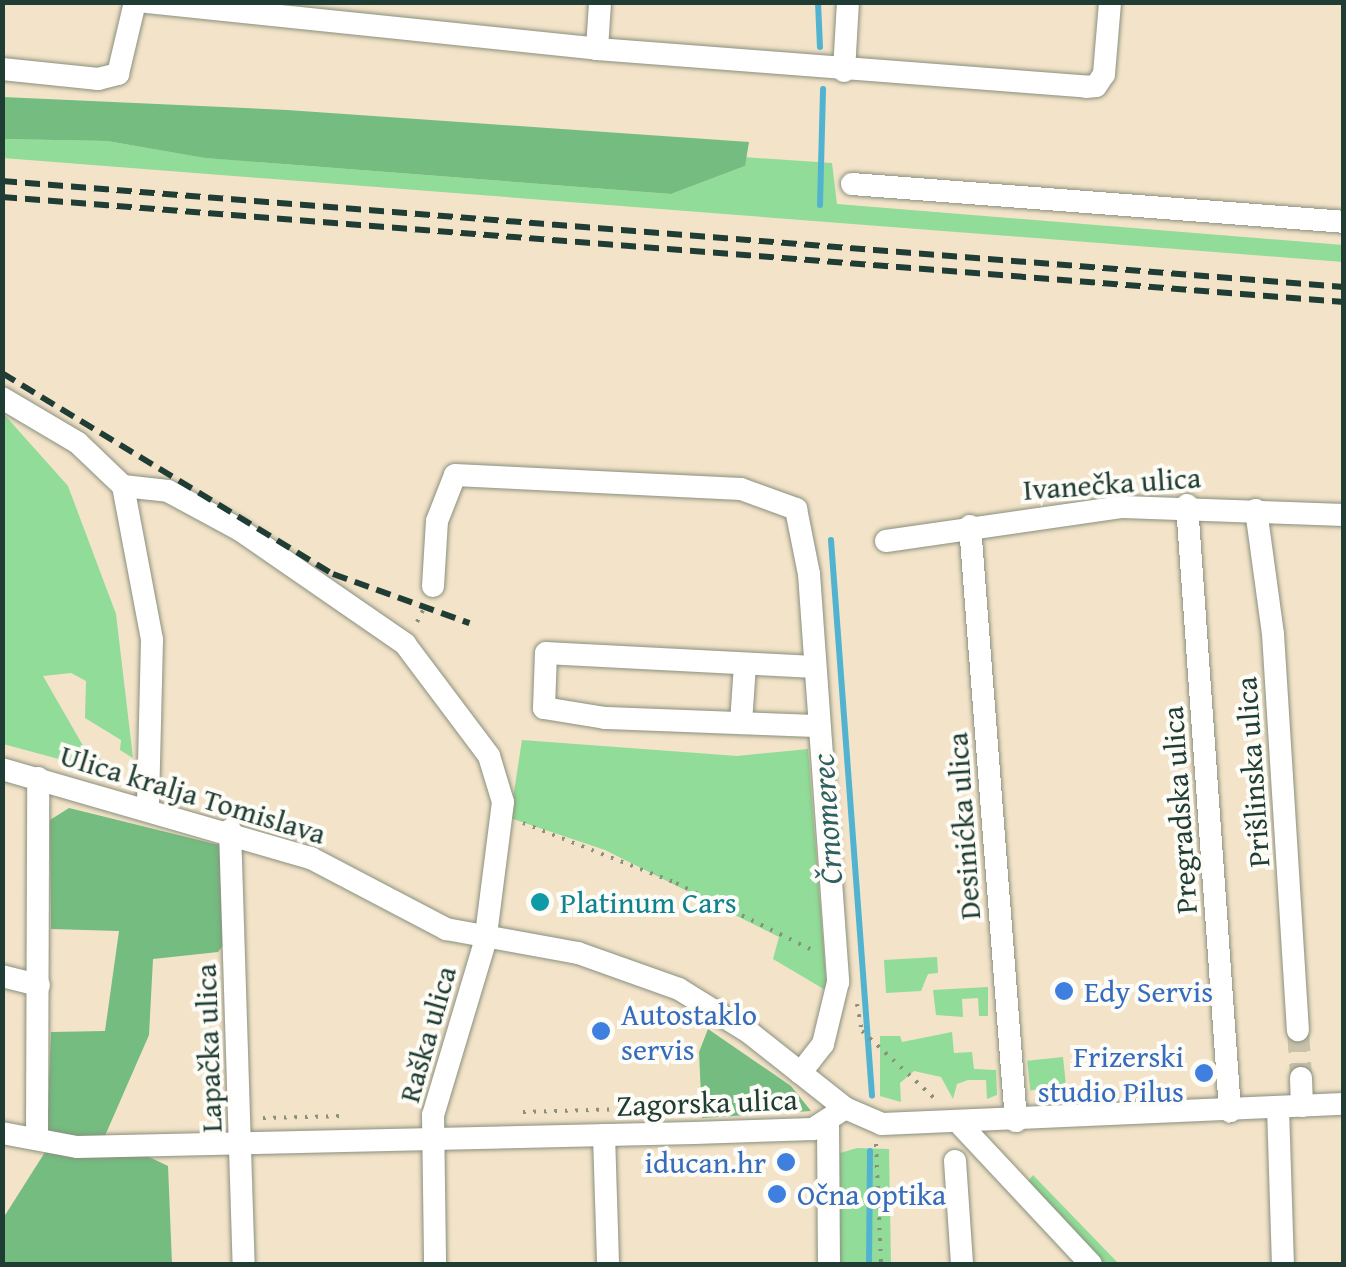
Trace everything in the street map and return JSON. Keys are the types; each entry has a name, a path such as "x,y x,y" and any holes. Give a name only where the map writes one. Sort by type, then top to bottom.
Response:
{"street":[{"path":"2,69 98,79 118,74 135,2"},
{"path":"146,2 369,14 597,48 844,70 1096,86 1104,74 1110,2"},
{"path":"597,48 600,2"},
{"path":"844,70 848,2"},
{"path":"852,184 1344,222"},
{"path":"2,398 78,442 123,486 152,640 148,808"},
{"path":"433,586 437,521 455,476 741,489 796,509 809,574 838,982 823,1044 800,1073"},
{"name":"Raška ulica","path":"123,486 168,491 240,530 405,644 489,756 501,816 485,942 435,1107 435,1264"},
{"name":"Ivanečka ulica","path":"886,541 1056,512 1187,505 1344,515"},
{"name":"Pregradska ulica","path":"1187,505 1230,1111"},
{"name":"Prišlinska ulica","path":"1256,510 1273,634 1298,1030"},
{"name":"Desinićka ulica","path":"970,526 1016,1120"},
{"path":"813,667 546,653 544,708 817,726"},
{"path":"742,723 746,664"},
{"name":"Ulica kralja Tomislava","path":"2,769 230,830 312,858 446,930 485,942 578,953 679,989 800,1073 836,1116"},
{"path":"2,1133 37,1138 38,778"},
{"name":"Lapačka ulica","path":"230,830 244,1264"},
{"path":"2,976 38,985"},
{"path":"1301,1078 1302,1106"},
{"name":"Zagorska ulica","path":"37,1138 77,1147 241,1146 604,1135 836,1116 894,1126 1344,1104"},
{"path":"1278,1107 1283,1264"},
{"path":"829,1264 836,1116"},
{"path":"959,1123 1091,1264"},
{"path":"604,1135 608,1264"},
{"path":"954,1161 962,1264"}],"path":[{"path":"405,644 433,586"},
{"path":"501,816 676,883 825,957"},
{"path":"862,1031 941,1105"},
{"path":"876,1143 881,1264"}],"green space":[{"path":"3,97 287,110 749,142 745,166 671,194 205,158 107,141 3,139"},
{"path":"2,139 107,141 206,158 671,194 745,166 743,157 832,163 837,204 1343,245 1343,262 3,158"},
{"path":"2,412 68,486 116,614 133,758 120,750 121,740 85,718 86,681 71,673 43,676 82,744 122,776 3,744"},
{"path":"522,740 737,756 808,749 827,991 773,959 779,937 605,850 510,818"},
{"path":"69,808 227,847 229,938 218,952 153,959 149,1035 104,1138 72,1142 47,1130 51,1032 105,1031 119,931 51,929 50,820"},
{"path":"937,957 938,973 928,974 921,991 886,993 884,960"},
{"path":"988,987 988,1016 979,1016 978,998 962,999 963,1017 936,1015 933,990"},
{"path":"708,1029 791,1086 811,1111 702,1118 699,1052"},
{"path":"952,1032 954,1053 972,1052 974,1069 996,1070 997,1095 987,1099 986,1080 968,1080 957,1084 953,1099 941,1077 914,1071 900,1083 901,1102 880,1096 880,1036 900,1036 902,1042"},
{"path":"1063,1057 1066,1087 1030,1091 1027,1061"},
{"path":"857,1148 889,1149 891,1264 840,1264 840,1153"},
{"path":"47,1149 147,1156 168,1166 172,1264 3,1264 2,1220"},
{"path":"1033,1175 1119,1264 1099,1264 1025,1185"}],"waterway":[{"name":"Črnomerec","path":"818,2 820,47"},
{"name":"Črnomerec","path":"820,205 823,89"},
{"name":"Črnomerec","path":"831,540 872,1095"},
{"name":"Črnomerec","path":"869,1264 870,1151"}],"tunnel":[{"path":"1298,1030 1301,1078"}],"railway":[{"path":"2,181 1344,287"},
{"path":"2,197 1344,302"},
{"path":"2,373 333,574 469,623"}],"place":[{"name":"Platinum Cars","path":"540,902"},
{"name":"Edy Servis","path":"1064,991"},
{"name":"Autostaklo servis","path":"601,1031"},
{"name":"Frizerski studio Pilus","path":"1204,1073"},
{"name":"iducan.hr","path":"786,1162"},
{"name":"Očna optika","path":"777,1194"}]}
